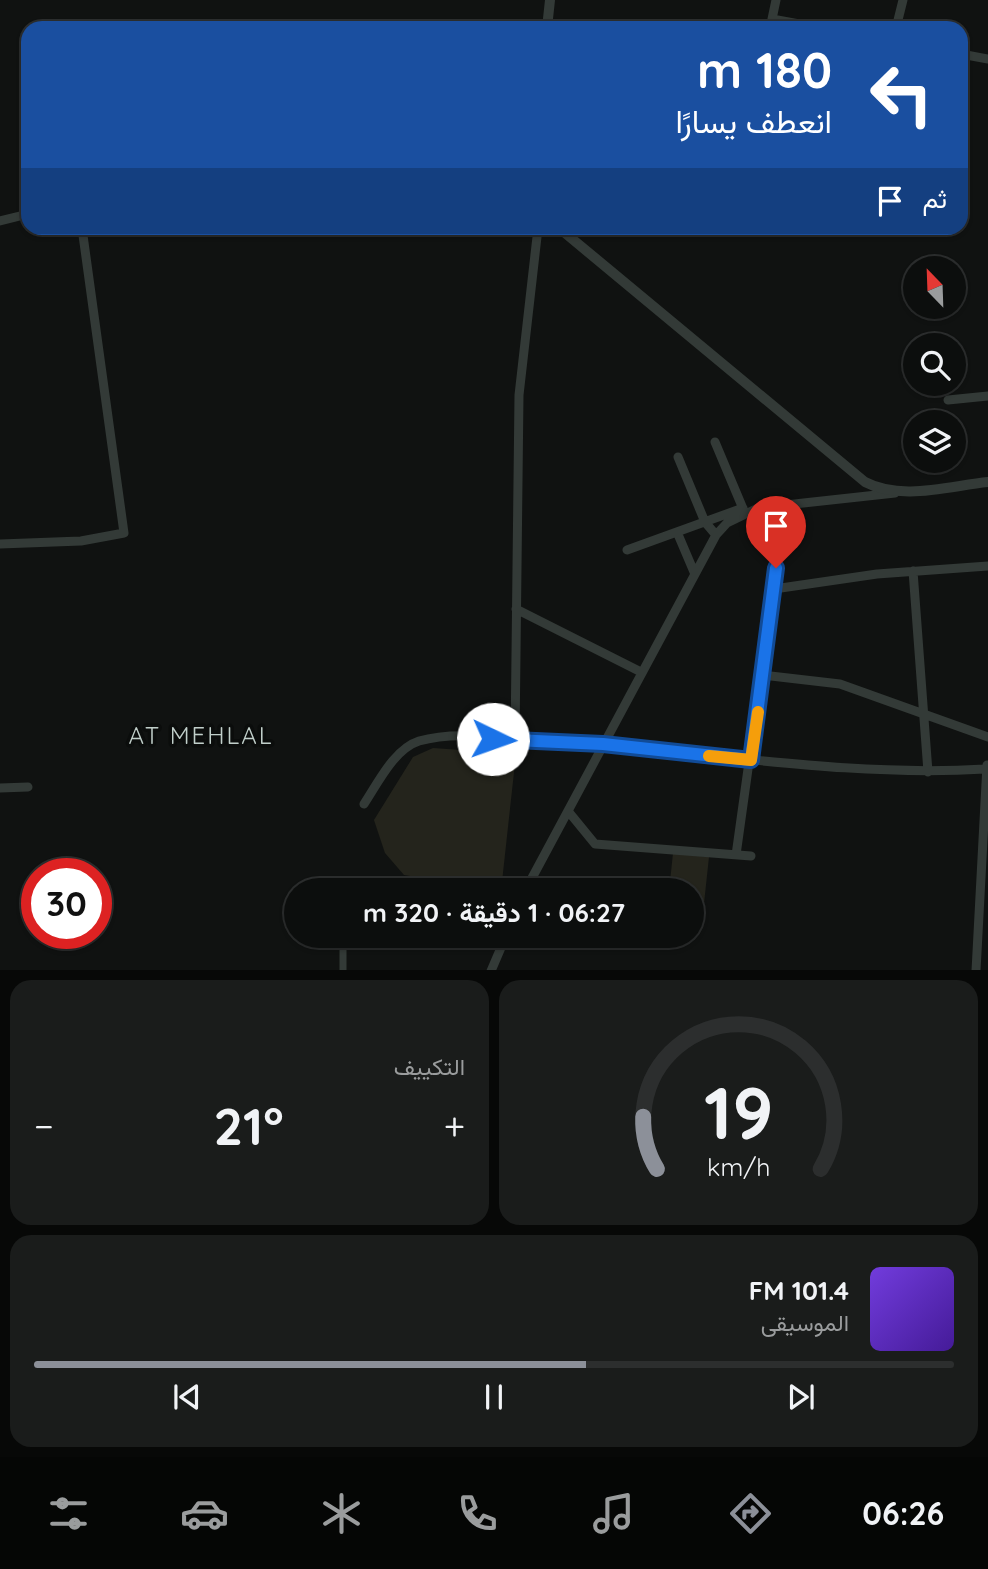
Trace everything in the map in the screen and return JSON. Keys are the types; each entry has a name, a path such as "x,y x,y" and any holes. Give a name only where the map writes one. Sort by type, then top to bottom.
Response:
{"street":[{"path":"548,21 550,0"},
{"path":"776,0 772,19 783,21"},
{"path":"898,21 903,0"},
{"path":"968,55 988,59"},
{"path":"0,221 21,216"},
{"path":"0,544 81,541 124,533 83,235"},
{"path":"515,740 519,395 537,235"},
{"path":"567,235 865,482 883,490 907,491"},
{"path":"948,400 988,396"},
{"path":"715,442 744,510"},
{"path":"678,457 705,523 716,534"},
{"path":"865,482 867,497"},
{"path":"627,550 744,510 988,482"},
{"path":"736,855 785,504"},
{"path":"533,878 694,572 716,534 744,510"},
{"path":"677,532 694,572"},
{"path":"774,589 913,571 988,565"},
{"path":"913,571 928,772"},
{"path":"516,609 641,672"},
{"path":"762,675 840,684 988,737"},
{"path":"364,804 401,750 418,741 448,737 603,744 751,760 928,772 987,766 976,970"},
{"path":"0,788 28,787"},
{"path":"568,811 595,844 751,856"},
{"path":"343,948 343,970"},
{"path":"491,970 501,948"}],"shaded area":[{"path":"433,748 516,754 502,878 422,878 404,875 385,853 374,820 413,757"},
{"path":"673,853 709,857 704,903 704,878 670,878"}],"slow traffic":[{"path":"709,756 751,760 758,712"}],"district":[{"name":"AT MEHLAL","path":"201,735"}],"route":[{"path":"493,739 603,744 751,760 776,568"}]}
